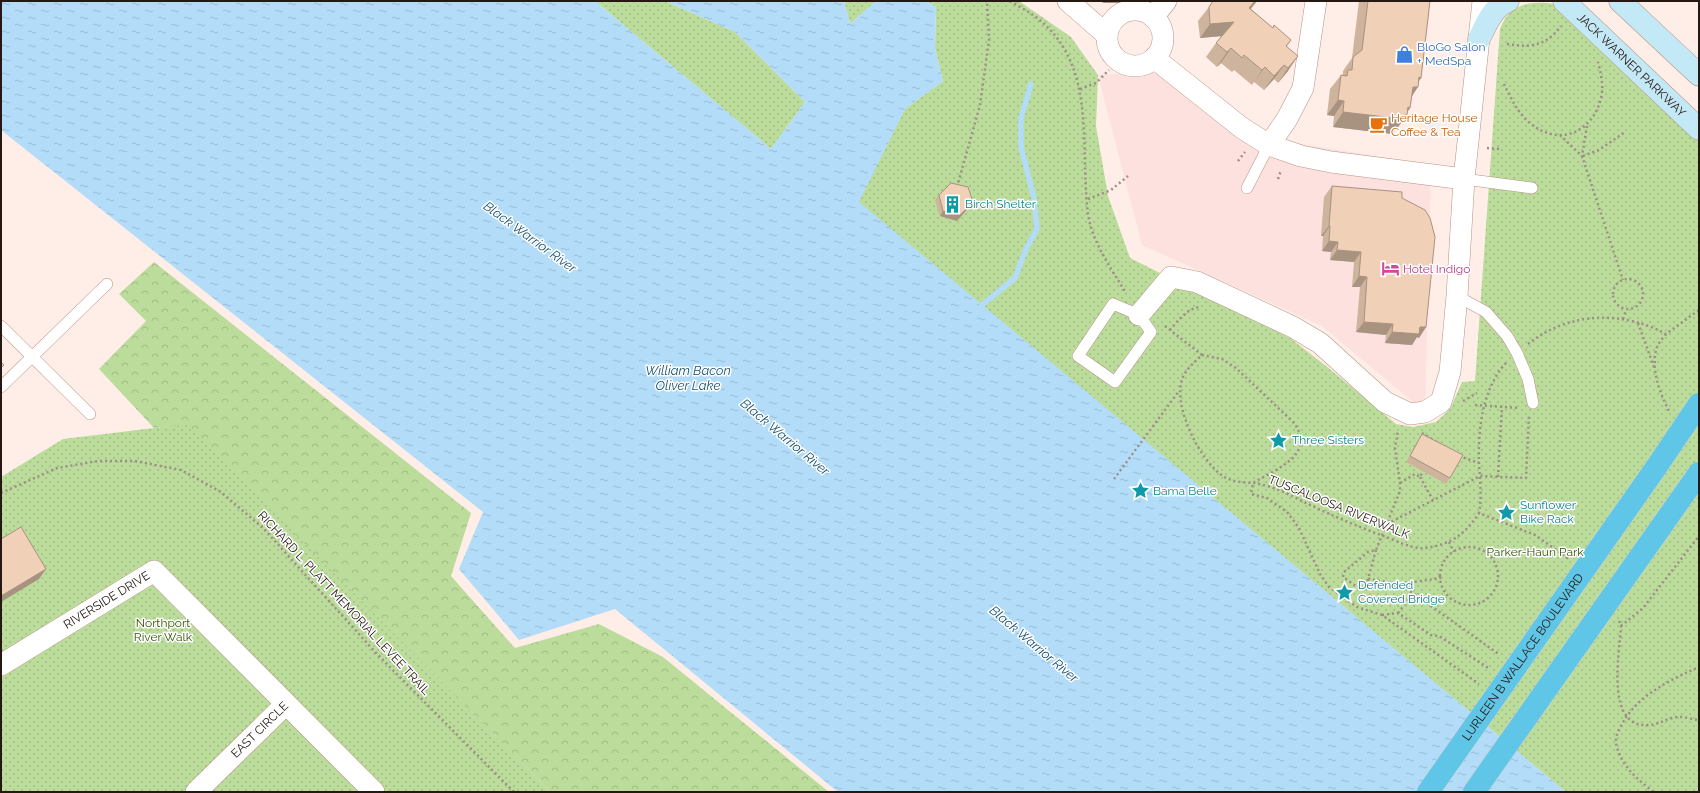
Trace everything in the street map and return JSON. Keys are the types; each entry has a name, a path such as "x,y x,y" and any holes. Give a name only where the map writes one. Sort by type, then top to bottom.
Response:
{"highway":[{"name":"LURLEEN B WALLACE BOULEVARD","path":"1428,792 1699,404"},
{"path":"1474,792 1699,473"}],"main road":[{"path":"1479,39 1492,14 1501,4 1508,1"},
{"path":"1620,1 1699,75"},
{"name":"JACK WARNER PARKWAY","path":"1564,11 1697,123"}],"street":[{"path":"1068,1 1107,34"},
{"path":"1153,17 1166,1"},
{"path":"1269,145 1287,119 1303,88 1316,1"},
{"path":"1141,312 1171,277 1197,282 1278,319 1320,343 1385,402 1410,414 1425,412 1441,402 1450,372 1457,296 1464,179 1483,1"},
{"path":"1135,10 1145,12 1153,17 1159,24 1162,33 1162,42 1154,58 1138,66 1130,66 1121,62 1109,50 1107,34 1111,22 1117,16 1126,11 1135,10"},
{"path":"1154,58 1242,128 1269,145 1300,156 1331,162 1464,179"},
{"name":"RIVERSIDE DRIVE","path":"1,665 154,571 286,704"},
{"name":"EAST CIRCLE","path":"196,792 286,704 374,792"}],"lane":[{"path":"1247,188 1269,145"},
{"path":"1464,179 1532,188"},
{"path":"1,388 107,284"},
{"path":"1457,296 1486,312 1507,336 1517,352 1528,379 1531,406"},
{"path":"1113,304 1141,312 1151,332 1115,382 1078,356 1113,304"},
{"path":"1,326 90,414"}],"path":[{"path":"957,187 980,105 989,40 987,1"},
{"path":"1010,1 1034,15 1055,36 1071,61 1080,89 1088,215 1096,238 1127,295 1141,312 1202,355 1222,359 1236,368 1294,423 1300,431 1302,441 1299,451 1282,466 1253,483 1251,494 1267,498 1287,512 1299,528 1320,574 1329,587 1357,607 1382,615 1480,684 1483,679"},
{"path":"1507,44 1529,47 1539,44 1557,31 1564,11"},
{"path":"1504,84 1519,112 1531,125 1547,132 1560,135 1574,133 1588,125 1596,114 1602,98 1603,82 1598,60"},
{"path":"1080,89 1096,83 1109,70"},
{"path":"1582,156 1588,125"},
{"path":"1582,156 1598,150 1625,132"},
{"path":"1560,135 1582,156 1623,280"},
{"path":"1238,161 1247,150"},
{"path":"1088,199 1111,190 1128,176"},
{"path":"1628,279 1637,282 1643,290 1640,305 1626,310 1617,305 1612,296 1615,286 1623,280 1628,279"},
{"path":"1623,319 1626,310"},
{"path":"1655,369 1655,356 1658,345 1666,334 1699,310"},
{"path":"1574,564 1563,554 1535,535 1479,513 1481,500 1479,463 1480,428 1484,406 1504,365 1517,352 1552,328 1578,320 1602,316 1638,323 1655,328 1666,334"},
{"path":"1638,323 1655,369 1660,392 1673,420"},
{"name":"TUSCALOOSA RIVERWALK","path":"1202,355 1183,376 1180,390 1180,403 1184,416 1205,457 1223,476 1239,482 1253,483 1283,491 1343,521 1412,546 1425,548 1449,542 1467,531 1479,513"},
{"path":"1114,479 1180,390"},
{"path":"1475,405 1522,408"},
{"path":"1387,524 1480,476 1526,478 1531,406"},
{"path":"1498,477 1502,407"},
{"path":"1376,550 1368,552 1344,572 1343,578 1360,589 1366,586 1376,550 1400,491 1395,448 1399,429"},
{"path":"1421,432 1439,442 1444,447"},
{"path":"1435,449 1439,442"},
{"path":"1457,455 1479,463"},
{"name":"RICHARD L. PLATT MEMORIAL LEVEE TRAIL","path":"1,493 57,468 98,461 136,461 181,470 221,492 264,529 376,653 514,792"},
{"path":"1420,476 1428,463"},
{"path":"1400,483 1415,474 1420,476 1434,500"},
{"path":"1621,626 1643,608 1699,536"},
{"path":"1449,542 1454,552"},
{"path":"1472,548 1481,550 1489,555 1495,563 1498,572 1498,581 1495,590 1482,603 1464,605 1455,601 1448,595 1443,587 1440,578 1444,563 1454,552 1472,548"},
{"path":"1368,580 1400,584 1440,578"},
{"path":"1400,584 1501,655 1497,660"},
{"path":"1398,613 1413,593"},
{"path":"1382,615 1398,613 1431,635 1439,636 1490,670"},
{"path":"1616,615 1621,626 1618,692 1620,705 1627,715 1632,721 1648,726 1673,717 1699,720"},
{"path":"1487,674 1494,665"},
{"path":"1653,792 1629,771 1616,747 1615,737 1627,715 1649,694 1670,680 1699,667"}],"shaded area":[{"name":"Hotel Indigo","path":"1163,72 1230,111 1289,142 1431,165 1425,412 1322,326 1142,245 1098,75"}],"green space":[{"path":"595,1 665,1 735,32 805,102 771,149"},
{"path":"844,1 876,1 850,24"},
{"name":"Parker-Haun Park","path":"926,1 1019,1 1071,37 1098,75 1096,126 1108,196 1130,258 1290,338 1396,424 1413,427 1436,422 1450,409 1462,382 1475,381 1500,29 1509,14 1515,9 1529,4 1555,4 1699,141 1699,792 1566,792 858,202 905,109 943,81 935,48 936,7"},
{"path":"154,262 471,513 451,576 515,648 599,624 663,657 829,792 551,792 187,425 154,428 99,369 146,321 119,294"},
{"name":"Northport River Walk","path":"187,424 551,792 1,792 1,477 63,439"}],"water":[{"name":"William Bacon Oliver Lake","path":"1,1 595,1 771,149 805,102 735,32 665,1 844,1 850,24 876,1 926,1 936,7 935,48 943,81 905,109 859,202 1566,792 838,792 615,609 519,640 459,569 483,512 1,130"}],"building":[{"path":"1213,1 1255,1 1249,8 1273,28 1274,25 1291,40 1286,46 1298,56 1288,68 1284,65 1274,76 1265,67 1262,70 1244,55 1242,58 1231,48 1227,52 1216,43 1234,22 1210,24 1209,7"},
{"path":"1368,1 1430,1 1421,78 1419,77 1418,87 1413,87 1410,108 1408,107 1407,115 1403,115 1403,119 1343,112 1344,101 1338,100 1341,75 1347,76 1348,70 1352,70 1353,57 1362,50"},
{"name":"Birch Shelter","path":"951,183 968,187 973,202 960,215 943,211 939,195"},
{"name":"Hotel Indigo","path":"1332,186 1402,192 1402,198 1425,210 1430,218 1435,237 1426,327 1420,327 1419,334 1392,332 1393,324 1364,322 1367,277 1359,276 1361,252 1337,250 1338,242 1329,241"},
{"path":"1422,434 1463,455 1450,478 1410,456"},
{"path":"21,527 46,569 1,596 1,539"}],"waterway":[{"path":"982,305 1015,278 1026,249 1037,229 1034,198 1021,147 1021,118 1031,84"}],"place":[{"name":"BloGo Salon + MedSpa","path":"1404,54"},
{"name":"Heritage House Coffee & Tea","path":"1378,125"},
{"name":"Birch Shelter","path":"952,204"},
{"name":"Hotel Indigo","path":"1390,269"},
{"name":"Three Sisters","path":"1279,440"},
{"name":"Bama Belle","path":"1140,491"},
{"name":"Sunflower Bike Rack","path":"1507,512"},
{"name":"Defended Covered Bridge","path":"1345,592"}],"water label":[{"name":"Black Warrior River","path":"530,237"},
{"name":"Black Warrior River","path":"785,437"},
{"name":"Black Warrior River","path":"1034,644"}]}
